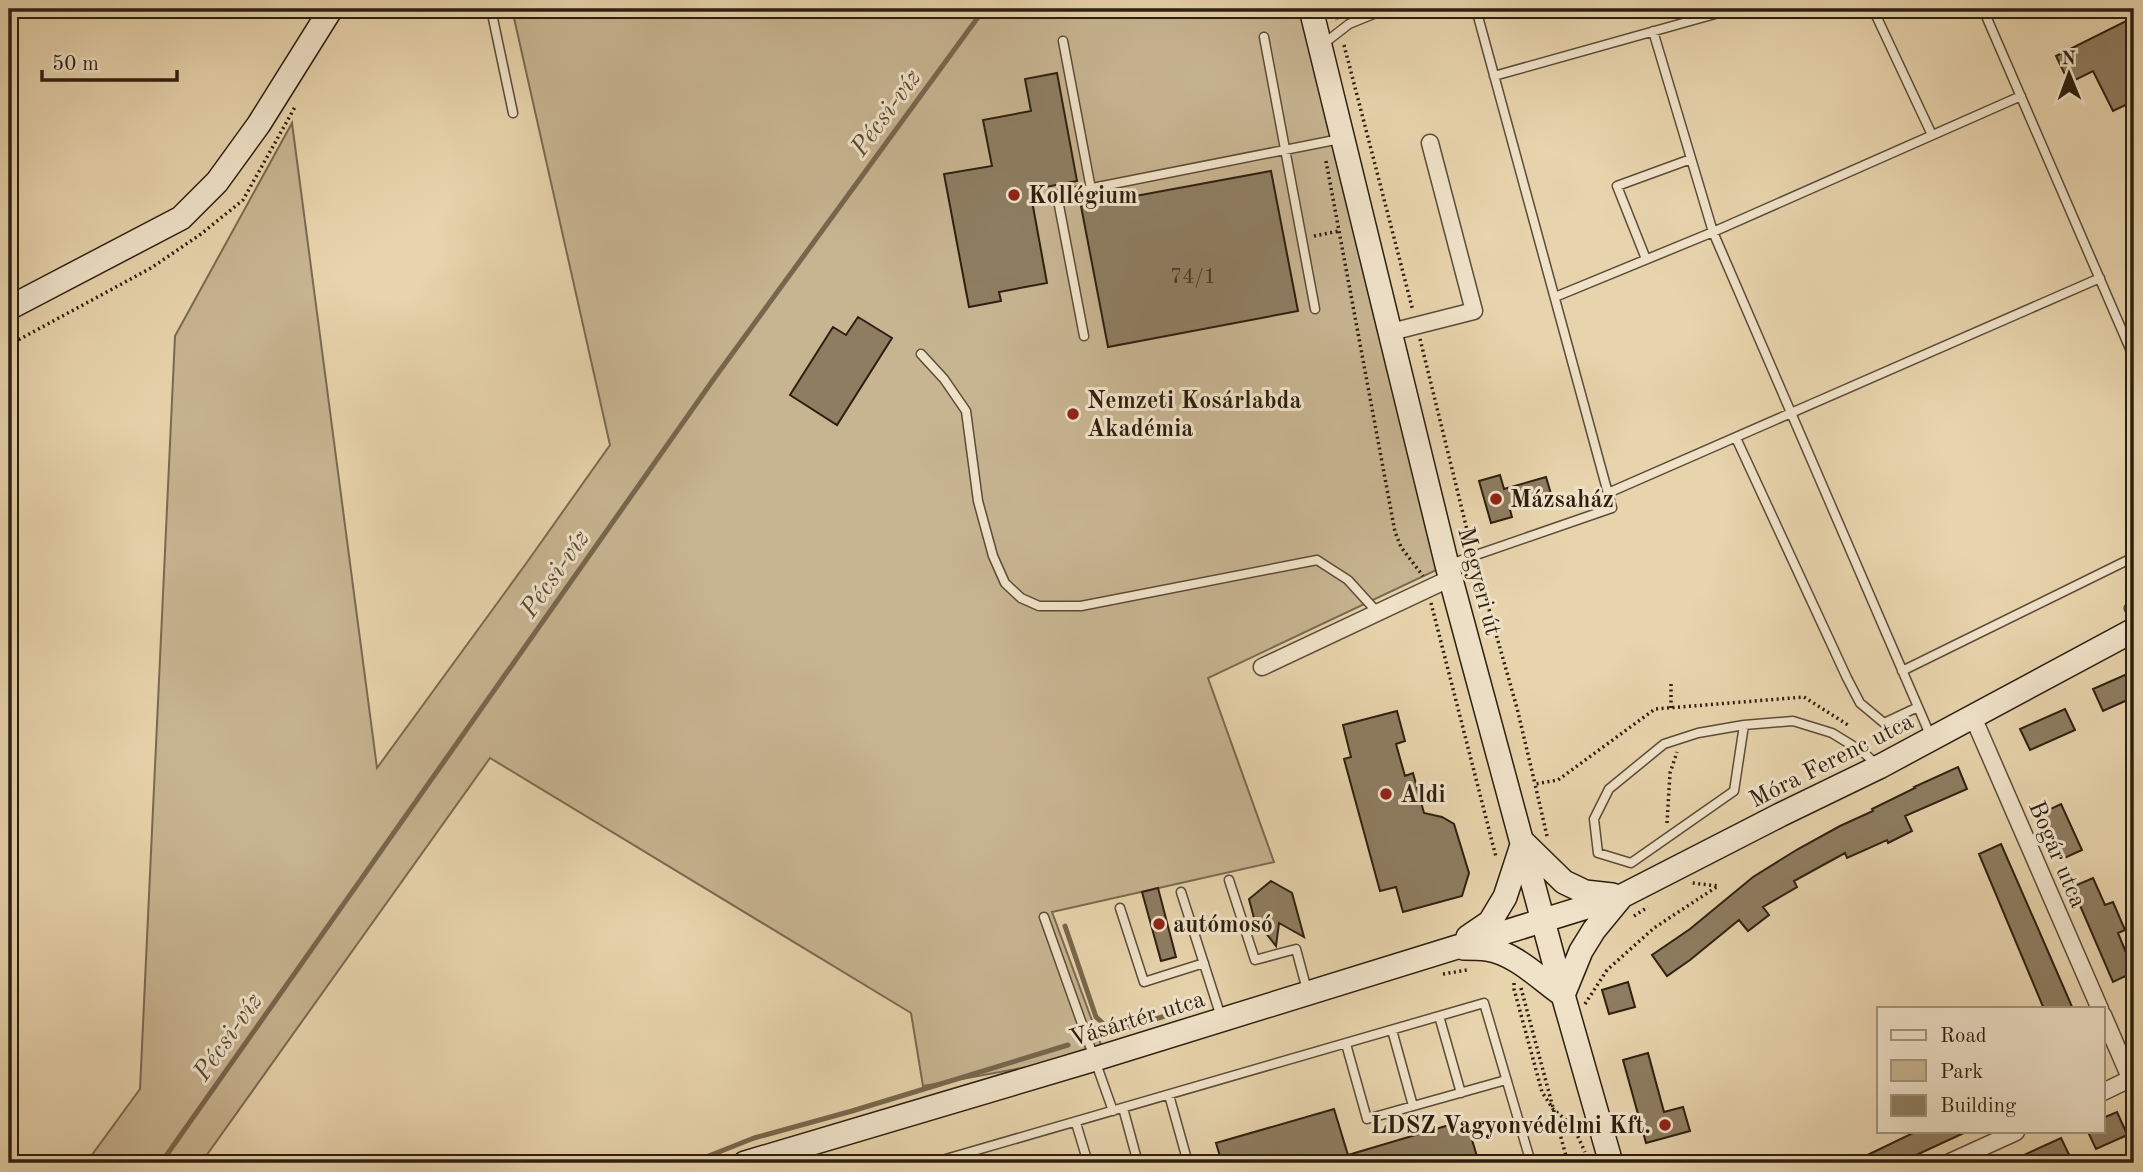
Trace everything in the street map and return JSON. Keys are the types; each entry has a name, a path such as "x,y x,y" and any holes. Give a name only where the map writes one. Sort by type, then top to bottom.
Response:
{"street":[{"path":"9,308 180,218 217,182 259,124 331,9"},
{"name":"Megyeri út","path":"1311,9 1321,46 1333,141 1391,332 1449,572 1544,920 1573,996 1611,1163"},
{"path":"1391,332 1474,311 1430,143"},
{"path":"1262,667 1378,613 1427,588 1449,572"},
{"name":"Móra Ferenc utca","path":"1544,920 1622,896 1880,767 1973,717 2131,619"},
{"name":"Bogár utca","path":"1973,717 2099,1007"},
{"path":"1450,948 1490,922 1505,897 1523,842 1564,881 1585,892 1622,896"},
{"path":"1450,948 1488,949 1573,996 1581,951 1594,930 1622,896"},
{"name":"Vásártér utca","path":"746,1163 1095,1059 1544,920"},
{"path":"2104,1017 2133,1081 2104,1092"},
{"path":"1948,1163 2012,1134"}],"lane":[{"path":"491,9 513,113"},
{"path":"1321,46 1349,24 1386,9"},
{"path":"1449,572 1474,556 1612,508 1476,9"},
{"path":"1494,76 1733,9"},
{"path":"1873,9 1932,135"},
{"path":"1983,9 2134,358"},
{"path":"1653,31 1713,232 1932,739"},
{"path":"1264,37 1315,309"},
{"path":"1063,41 1091,189"},
{"path":"1555,297 1713,232 2021,96"},
{"path":"1084,335 1057,195 1333,141"},
{"path":"1646,259 1617,186 1691,159"},
{"path":"1608,493 2100,278"},
{"path":"921,354 944,379 966,411 978,501 993,556 1005,583 1021,598 1039,607 1081,606 1317,560 1348,580 1378,613"},
{"path":"1736,438 1860,703 1885,723 1918,707"},
{"path":"1902,671 2134,557"},
{"path":"1744,725 1734,791 1632,863 1598,853 1594,819 1609,789 1671,741 1744,725 1793,720 1832,733 1863,752 1880,767"},
{"path":"1229,880 1255,960 1296,949 1308,993"},
{"path":"1181,891 1222,1020"},
{"path":"1120,908 1144,982 1204,963"},
{"path":"1044,917 1113,1111"},
{"path":"932,1163 1484,1003 1531,1163"},
{"path":"1439,1016 1461,1093"},
{"path":"1392,1030 1413,1106"},
{"path":"1346,1044 1367,1119 1506,1080"},
{"path":"1169,1095 1188,1163"},
{"path":"1123,1108 1138,1163"},
{"path":"1076,1123 1088,1163"}],"path":[{"path":"1340,31 1474,556 1517,708 1550,846"},
{"path":"1333,141 1395,532 1401,547 1422,573 1427,588 1498,864"},
{"path":"1671,684 1671,708"},
{"path":"1535,784 1558,780 1655,709 1804,697 1848,726"},
{"path":"1665,839 1670,772 1678,754 1671,741"},
{"path":"1573,996 1585,1004 1607,970 1654,928 1718,886 1686,882 1697,876"},
{"path":"1622,896 1631,917 1656,902"},
{"path":"1518,966 1514,989 1542,1092 1553,1109 1573,1126 1588,1163"},
{"path":"1518,966 1568,1161 1553,1163"}],"green space":[{"path":"512,9 1311,9 1447,565 1208,678 1274,862 1052,912 1104,1053 923,1086 911,1013 490,758 201,1163 86,1163 140,1089 175,336 292,123 377,768 610,445"}],"building":[{"path":"2134,17 2134,101 2113,111 2093,71 2069,83 2056,56"},
{"name":"Kollégium","path":"1057,73 1077,181 1030,190 1047,283 999,292 1001,301 969,307 944,174 992,166 983,120 1031,111 1025,79"},
{"name":"Nemzeti Kosárlabda Akadémia","path":"1271,171 1298,311 1108,347 1081,206"},
{"path":"858,317 892,338 837,425 790,395 833,327 846,335"},
{"path":"1500,475 1504,489 1546,477 1551,494 1509,506 1512,517 1491,523 1479,481"},
{"path":"2134,671 2134,697 2103,711 2093,689"},
{"path":"2065,709 2075,730 2030,750 2020,729"},
{"name":"Aldi","path":"1397,711 1405,741 1396,744 1405,776 1413,773 1424,813 1442,817 1454,824 1469,873 1462,896 1403,912 1396,887 1380,891 1344,759 1351,757 1343,725"},
{"path":"1958,767 1967,789 1905,816 1912,831 1847,858 1845,853 1794,881 1797,887 1763,907 1769,915 1748,931 1739,920 1667,976 1652,955 1690,929 1753,877 1798,849 1914,787"},
{"path":"2061,804 2082,850 2060,860 2040,814"},
{"path":"2001,844 2072,1007 2043,1007 1979,854"},
{"path":"2093,878 2105,905 2113,902 2125,930 2118,933 2134,972 2113,982 2072,887"},
{"path":"1271,881 1292,893 1304,937 1279,923 1276,946 1254,918 1249,899"},
{"name":"autómosó","path":"1158,888 1176,957 1161,961 1142,892"},
{"path":"1628,982 1635,1007 1609,1014 1602,990"},
{"path":"1648,1053 1664,1112 1683,1107 1690,1131 1646,1143 1623,1060"},
{"path":"1334,1109 1348,1155 1466,1120 1479,1163 1222,1163 1216,1143"},
{"path":"2117,1112 2126,1132 2134,1132 2096,1149 2089,1134 2104,1134 2104,1118"},
{"path":"1911,1134 1962,1134 1899,1163 1851,1163"},
{"path":"2061,1138 2073,1163 2007,1163 2037,1149"}],"waterway":[{"name":"Pécsi-víz","path":"161,1163 713,380 984,9"},
{"path":"1065,926 1096,1017 1107,1027 1123,1029 1204,1004"},
{"path":"1102,1035 1119,1030"},
{"path":"691,1163 754,1138 1068,1045"}],"place":[{"name":"Kollégium","path":"1014,195"},
{"name":"Nemzeti Kosárlabda Akadémia","path":"1073,414"},
{"name":"Mázsaház","path":"1496,499"},
{"name":"Aldi","path":"1386,794"},
{"name":"autómosó","path":"1159,924"},
{"name":"LDSZ Vagyonvédelmi Kft.","path":"1665,1125"}]}
